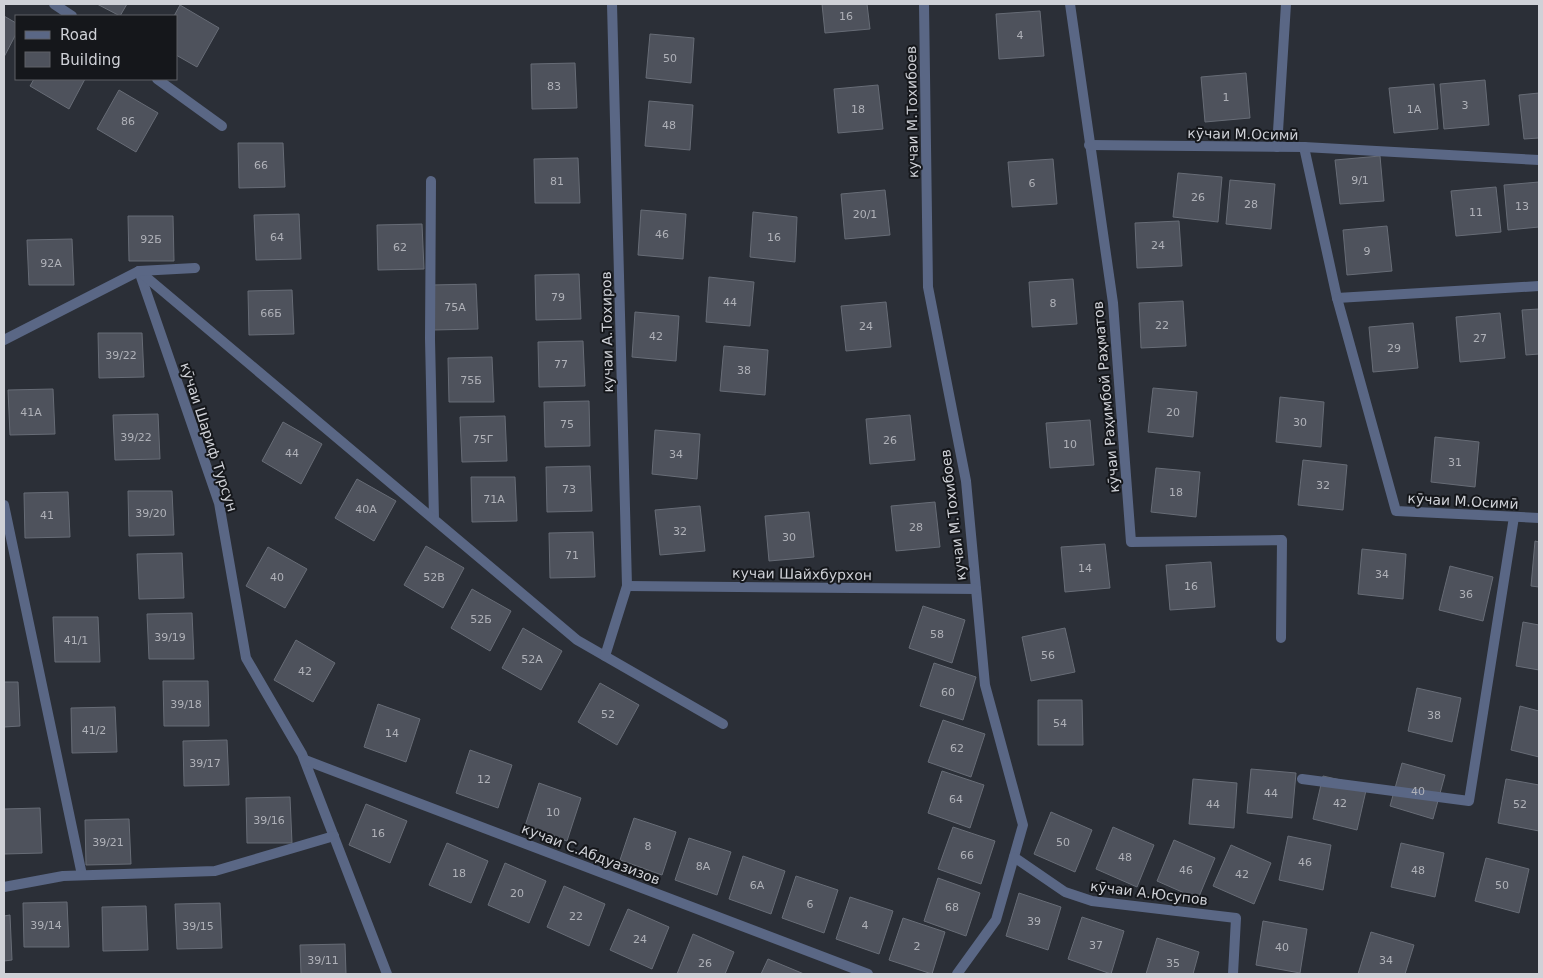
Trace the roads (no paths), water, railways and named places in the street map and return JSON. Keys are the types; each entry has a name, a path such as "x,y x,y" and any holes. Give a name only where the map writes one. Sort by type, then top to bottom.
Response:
{"street":[{"path":"54,4 70,15"},
{"name":"кучаи А.Тохиров","path":"605,656 627,586 612,4"},
{"name":"кучаи М.Тохибоев","path":"924,4 928,287 966,481 985,684 1023,825 996,920 957,974"},
{"name":"кӯчаи Раҳимбой Раҳматов","path":"1070,4 1113,302 1131,542 1282,540 1281,638"},
{"path":"1277,147 1286,4"},
{"path":"158,80 222,126"},
{"name":"кӯчаи М.Осимӣ","path":"1089,146 1304,147 1337,298 1396,512 1539,518"},
{"path":"1304,147 1539,160"},
{"path":"431,181 430,339 434,519"},
{"path":"4,340 139,271 195,268"},
{"path":"139,271 577,640 723,724"},
{"name":"кӯчаи Шариф Турсун","path":"139,271 218,503 246,658 305,760 387,974"},
{"path":"1337,298 1539,286"},
{"path":"4,505 82,875"},
{"path":"1302,779 1470,801 1514,517"},
{"name":"кучаи Шайхбурхон","path":"627,586 976,589"},
{"name":"кучаи С.Абдуазизов","path":"305,760 868,974"},
{"path":"4,887 63,876 215,871 334,836"},
{"name":"кӯчаи А.Юсупов","path":"1014,857 1065,892 1092,901 1236,918 1234,974"}]}
